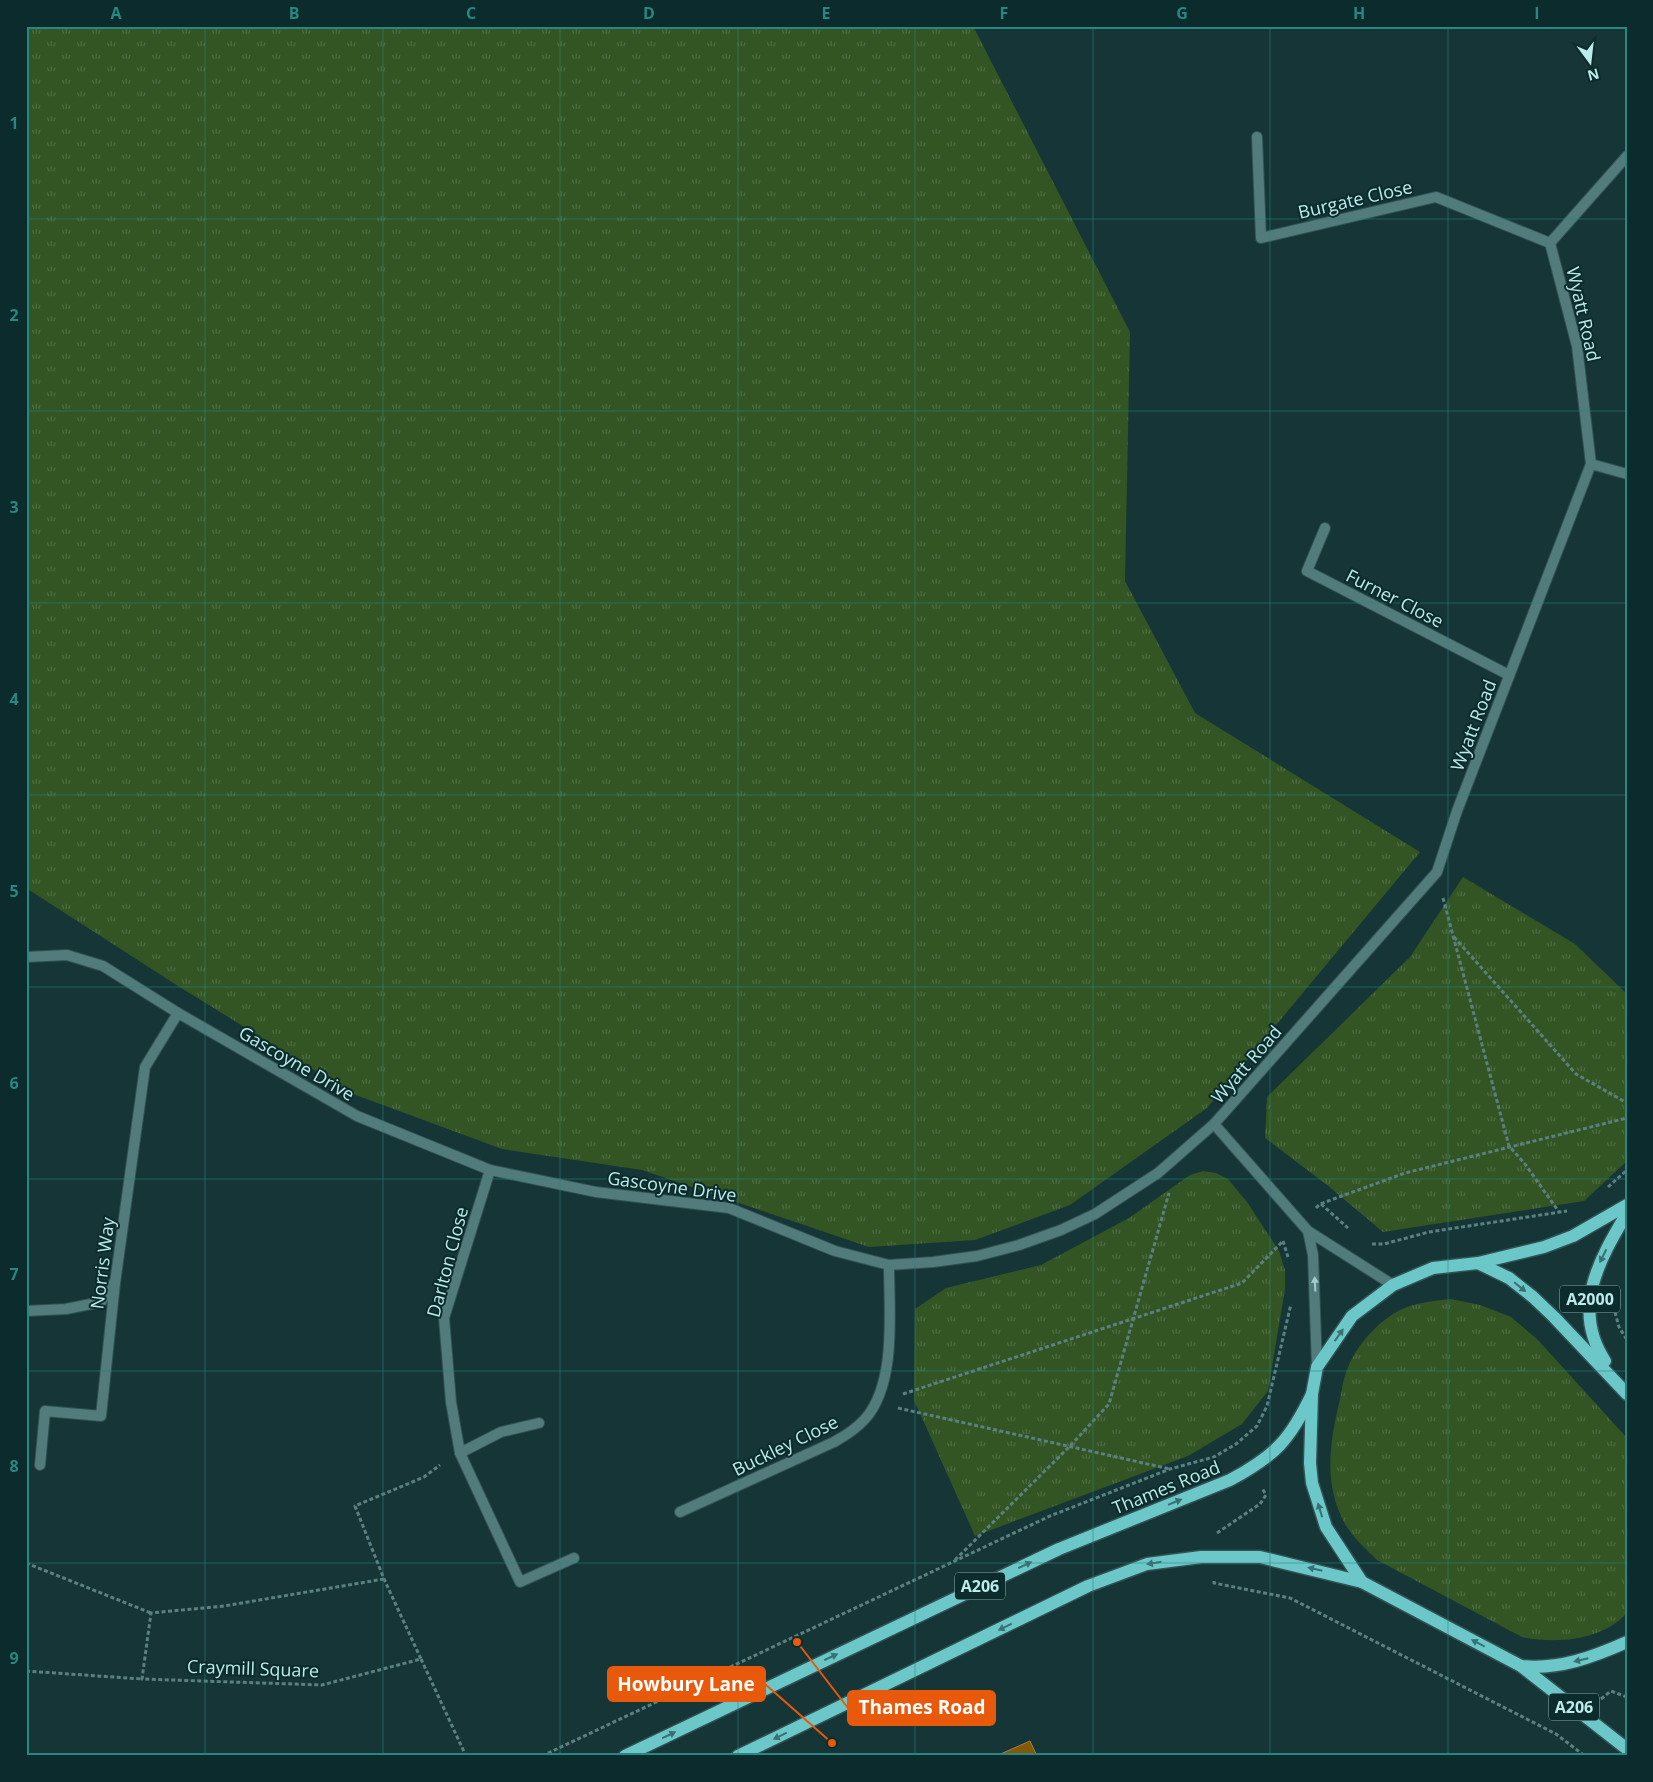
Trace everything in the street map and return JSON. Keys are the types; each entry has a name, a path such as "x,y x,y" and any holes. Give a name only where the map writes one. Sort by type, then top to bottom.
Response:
{"main road":[{"name":"Thames Road","path":"1362,1582 1326,1527 1312,1483 1310,1463 1312,1394 1317,1367 1352,1316 1393,1285 1433,1268 1478,1263 1558,1242 1573,1236 1627,1205"},
{"name":"A2000","path":"1623,1389 1596,1347 1588,1307 1601,1257 1627,1213"},
{"path":"1478,1263 1509,1278 1533,1298 1623,1389"},
{"name":"Thames Road","path":"625,1756 1059,1549 1237,1476 1279,1449 1298,1424 1312,1394"},
{"name":"Thames Road","path":"738,1756 1080,1590 1147,1564 1201,1557 1260,1557 1362,1582 1521,1666 1536,1667 1564,1664 1590,1658 1627,1642"},
{"name":"A206","path":"1521,1666 1627,1749"}],"street":[{"name":"Burgate Close","path":"1257,137 1261,238 1436,197 1550,243"},
{"path":"1550,243 1627,156"},
{"name":"Wyatt Road","path":"1393,1285 1308,1231 1214,1124 1437,872 1457,812 1591,464 1578,346 1550,243"},
{"path":"1591,464 1627,474"},
{"name":"Furner Close","path":"1325,528 1307,571 1510,675"},
{"name":"Gascoyne Drive","path":"26,957 67,955 103,966 178,1013 356,1116 490,1170 596,1192 729,1208 835,1251 889,1265 968,1257 1019,1245 1061,1230 1095,1214 1158,1173 1214,1124"},
{"name":"Norris Way","path":"40,1465 45,1412 101,1416 115,1283 145,1067 178,1013"},
{"name":"Darlton Close","path":"490,1170 444,1318 451,1402 460,1453 520,1582 574,1558"},
{"name":"Wyatt Road","path":"1308,1231 1313,1255 1317,1367"},
{"name":"Buckley Close","path":"680,1512 834,1442 850,1432 865,1419 876,1403 883,1386 886,1367 889,1265"},
{"path":"26,1311 66,1309 101,1302 115,1283"},
{"path":"460,1453 501,1432 538,1423"}],"path":[{"path":"1437,872 1509,1146 1525,1164 1559,1212"},
{"path":"1453,936 1576,1074 1627,1103"},
{"path":"1354,1233 1320,1204 1405,1173 1627,1118"},
{"path":"953,1562 1071,1445 1109,1404 1170,1195 1158,1173"},
{"path":"1366,1241 1372,1244 1384,1244 1429,1232 1567,1211"},
{"path":"876,1403 1242,1283 1283,1241 1289,1259"},
{"path":"542,1756 1050,1516 1170,1469 1214,1456 1236,1444 1257,1426 1267,1406 1293,1295"},
{"path":"1614,1305 1619,1327 1627,1340"},
{"path":"876,1403 1071,1445 1170,1469"},
{"path":"460,1453 424,1477 354,1506 384,1579 466,1756"},
{"path":"1215,1534 1260,1504 1266,1495"},
{"path":"26,1563 151,1613 224,1606 384,1579"},
{"path":"1214,1583 1290,1598 1556,1734 1585,1756"},
{"path":"142,1679 151,1613"},
{"name":"Craymill Square","path":"26,1671 142,1679 322,1685 421,1659"},
{"path":"1598,1702 1611,1691 1627,1697"}],"green space":[{"path":"26,26 973,26 1130,332 1125,581 1195,713 1420,852 1207,1108 1070,1205 975,1240 869,1247 642,1170 502,1149 353,1094 178,986 26,888"},
{"path":"1463,877 1575,944 1627,994 1627,1161 1584,1201 1383,1232 1327,1185 1265,1138 1267,1097 1410,957"},
{"path":"1203,1171 1216,1173 1228,1179 1247,1202 1279,1251 1285,1270 1285,1289 1268,1391 1242,1424 1188,1456 975,1536 914,1400 915,1309 946,1288 1041,1265 1129,1218 1190,1175"},
{"path":"1451,1299 1480,1305 1511,1317 1537,1339 1627,1438 1627,1613 1605,1630 1592,1635 1564,1640 1522,1637 1377,1560 1347,1527 1337,1507 1331,1477 1331,1446 1344,1377 1350,1362 1366,1339 1393,1314 1414,1305"}],"building":[{"path":"1030,1741 1037,1756 996,1756"}],"place":[{"name":"Thames Road","path":"797,1642"},
{"name":"Howbury Lane","path":"832,1743"}]}
